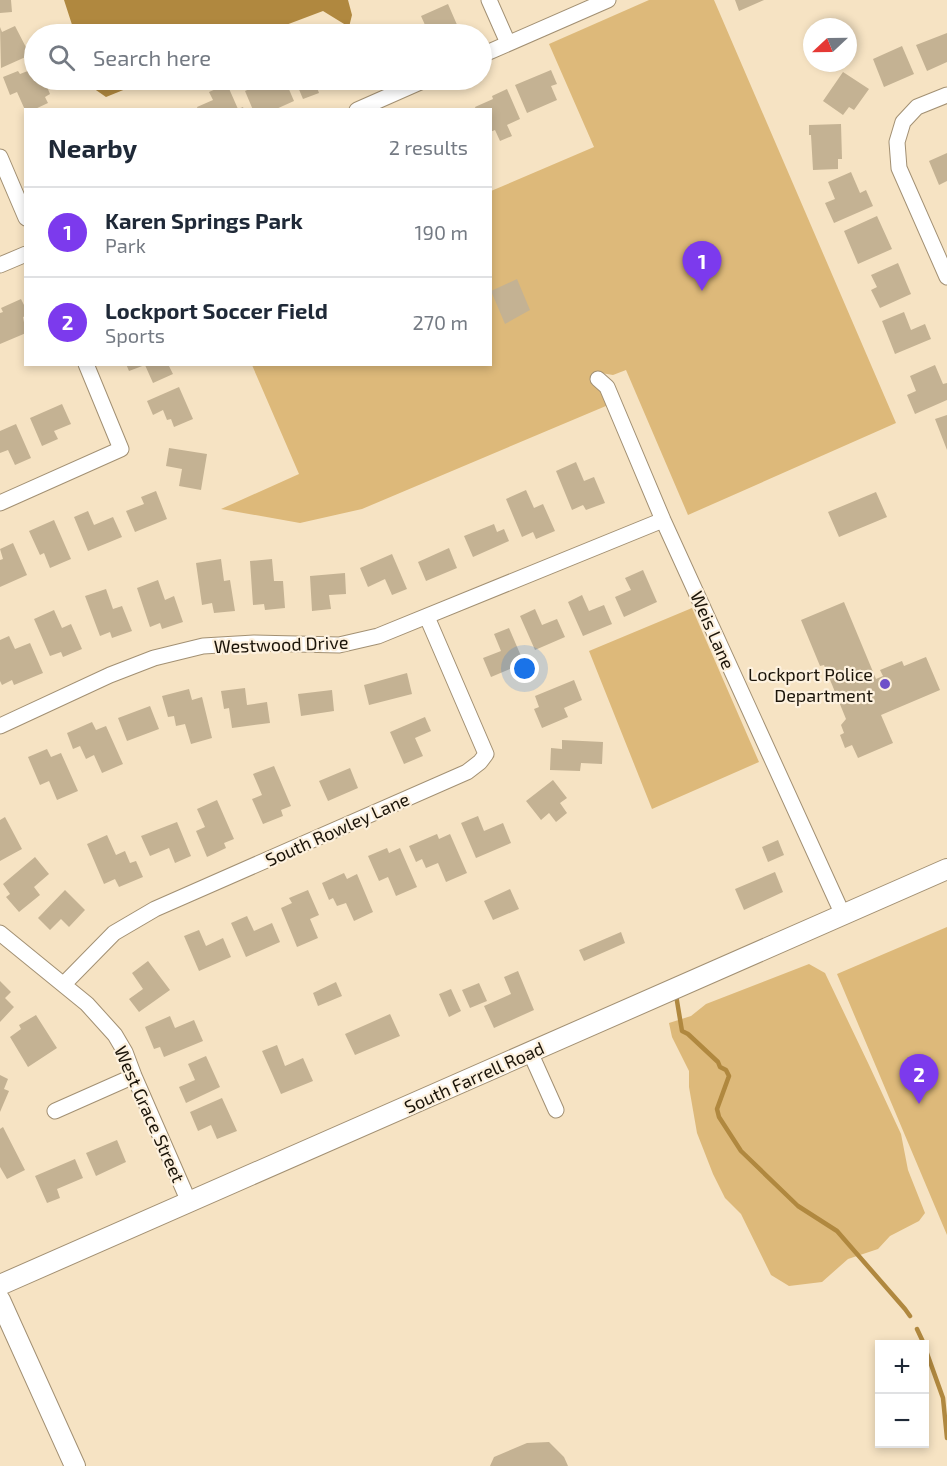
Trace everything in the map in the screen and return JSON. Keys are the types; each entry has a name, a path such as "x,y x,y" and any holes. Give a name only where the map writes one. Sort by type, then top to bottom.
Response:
{"street":[{"path":"489,0 508,43"},
{"path":"492,50 608,0"},
{"path":"362,108 402,90"},
{"path":"947,94 917,107 903,122 897,142 900,168 947,278"},
{"path":"0,157 24,213"},
{"path":"0,265 24,255"},
{"path":"0,503 121,449 87,366"},
{"name":"Weis Lane","path":"598,379 607,387 663,520 843,915"},
{"name":"Westwood Drive","path":"0,726 110,675 154,658 213,646 254,643 339,645 378,636 663,520"},
{"name":"South Rowley Lane","path":"64,984 114,933 155,909 467,772 480,762 486,754 428,617"},
{"name":"South Farrell Road","path":"0,1285 947,869"},
{"name":"West Grace Street","path":"0,933 64,984 98,1016 114,1035 125,1052 189,1202"},
{"path":"530,1052 556,1110"},
{"path":"55,1111 134,1076"},
{"path":"0,1300 75,1466"}],"shaded area":[{"path":"64,0 348,0 352,15 350,24 344,24 323,11 289,24 72,24"},
{"path":"649,0 714,0 896,423 688,515 626,370 613,375 601,373 613,403 362,509 300,523 221,509 299,474 252,366 492,366 492,191 594,147 549,44"},
{"path":"96,90 123,90 106,97"},
{"path":"692,608 759,762 652,809 589,651"},
{"path":"947,927 947,1235 837,974"},
{"path":"809,964 825,973 869,1065 901,1134 908,1170 925,1213 919,1221 890,1236 878,1249 848,1259 822,1282 789,1286 771,1275 741,1214 725,1198 713,1174 697,1133 689,1087 689,1071 672,1037 669,1023 691,1016 706,1004"}],"building":[{"path":"0,0 11,0 12,12 0,13"},
{"path":"735,0 764,0 739,11"},
{"path":"448,4 457,24 425,24 421,16"},
{"path":"15,26 24,43 24,58 1,68 0,27 2,32"},
{"path":"947,33 947,62 927,71 916,45"},
{"path":"902,46 914,74 884,87 873,59"},
{"path":"551,70 557,84 551,86 557,100 527,113 515,85"},
{"path":"18,71 20,74 24,72 24,90 48,90 50,94 45,97 48,103 37,108 24,108 17,92 10,95 3,77"},
{"path":"843,72 869,89 854,110 849,107 843,115 823,101"},
{"path":"507,89 520,119 507,125 512,136 500,141 495,130 492,131 492,108 475,107 493,99 492,96"},
{"path":"230,90 238,108 197,108 213,100 209,92"},
{"path":"289,90 294,101 278,108 252,108 245,91"},
{"path":"299,90 318,90 319,93 303,99"},
{"path":"841,124 842,159 838,159 838,169 813,170 809,125"},
{"path":"947,153 947,181 939,185 929,161"},
{"path":"851,172 860,193 866,190 873,206 834,223 825,203 835,199 828,182"},
{"path":"877,216 892,249 858,264 844,231"},
{"path":"898,263 911,294 880,308 871,290 877,287 871,275"},
{"path":"517,279 530,310 505,324 492,291"},
{"path":"21,299 24,305 24,334 0,344 0,313 3,312 1,308"},
{"path":"904,312 911,330 925,324 931,339 895,354 882,321"},
{"path":"935,365 943,384 947,383 947,400 915,414 907,395 916,391 910,376"},
{"path":"127,366 142,366 129,371"},
{"path":"145,366 169,366 173,374 153,383"},
{"path":"179,387 193,419 174,427 171,419 167,420 163,410 153,415 147,401"},
{"path":"62,404 71,424 54,431 58,439 42,446 30,418"},
{"path":"947,415 947,450 935,419"},
{"path":"16,424 31,458 15,465 8,450 0,453 0,431"},
{"path":"169,448 207,454 201,490 179,486 182,469 166,466"},
{"path":"576,462 584,481 594,477 605,503 586,510 583,505 572,510 556,471"},
{"path":"526,490 534,508 543,504 555,531 536,539 533,532 522,537 506,499"},
{"path":"156,491 167,519 135,532 126,511 144,504 141,497"},
{"path":"876,492 887,517 839,537 828,512"},
{"path":"88,511 94,525 113,517 122,537 88,551 74,517"},
{"path":"54,520 71,559 50,568 44,553 40,555 29,531"},
{"path":"494,524 497,532 504,529 509,541 473,557 464,536"},
{"path":"13,543 27,575 0,587 0,560 3,559 0,549"},
{"path":"449,548 457,568 426,581 418,562"},
{"path":"392,554 407,589 392,595 385,579 368,587 360,568"},
{"path":"221,559 224,581 230,580 235,611 214,613 212,603 202,605 196,563"},
{"path":"272,559 274,581 283,581 285,608 265,610 264,604 253,605 250,561"},
{"path":"643,570 657,602 624,617 615,597 631,590 625,578"},
{"path":"345,573 346,594 329,595 331,609 312,611 310,576"},
{"path":"158,580 165,600 174,596 183,622 162,629 160,623 150,627 137,588"},
{"path":"106,589 113,609 122,606 132,631 112,638 110,632 100,636 85,596"},
{"path":"582,595 589,611 604,605 612,624 583,636 568,602"},
{"name":"Lockport Police Department","path":"844,602 876,679 883,676 880,670 902,661 904,666 926,657 940,690 881,715 893,743 858,758 852,745 845,748 840,735 844,733 841,725 846,719 824,665 820,666 801,620"},
{"path":"535,609 542,625 557,619 565,637 535,650 520,616"},
{"path":"54,610 62,628 71,624 82,649 63,657 61,652 50,656 34,619"},
{"path":"509,628 524,663 491,677 483,658 501,651 494,634"},
{"path":"9,636 15,649 30,643 43,673 14,685 12,680 2,685 0,681 0,640"},
{"path":"407,673 412,694 369,705 364,685"},
{"path":"574,680 582,700 564,708 568,717 542,728 534,709 539,707 535,696"},
{"path":"245,688 247,705 267,702 270,723 232,728 229,708 224,709 221,691"},
{"path":"189,689 192,700 202,697 212,738 191,744 185,724 176,726 174,716 168,717 162,696"},
{"path":"332,690 334,711 301,716 298,694"},
{"path":"150,706 159,729 127,741 118,718"},
{"path":"425,717 431,731 415,738 423,756 404,764 390,732"},
{"path":"92,722 96,730 106,726 123,764 102,773 94,755 86,759 80,746 73,749 67,733"},
{"path":"562,740 603,742 602,764 581,763 580,771 550,770 551,748 562,749"},
{"path":"47,749 51,757 61,753 78,791 57,800 49,781 40,785 28,757"},
{"path":"274,766 291,806 281,810 283,816 263,824 252,799 262,795 253,774"},
{"path":"350,768 358,788 328,801 319,781"},
{"path":"553,780 567,798 560,803 567,813 556,822 549,813 541,820 526,801"},
{"path":"217,800 234,839 224,843 226,848 207,857 196,831 205,827 197,809"},
{"path":"478,816 484,831 503,823 511,843 476,858 461,823"},
{"path":"5,817 22,849 0,861 0,820"},
{"path":"177,822 191,856 175,863 169,848 150,856 141,836"},
{"path":"437,834 439,839 450,834 467,873 446,882 438,863 426,868 422,859 416,862 409,846"},
{"path":"107,835 116,855 125,851 130,863 136,861 143,877 119,887 115,879 104,884 87,844"},
{"path":"778,840 784,855 768,862 762,847"},
{"path":"387,848 389,853 400,848 417,887 396,896 388,877 379,881 368,856"},
{"path":"35,857 49,874 34,887 40,895 19,912 6,897 10,894 3,884"},
{"path":"775,872 783,892 744,910 735,889"},
{"path":"344,873 347,879 357,874 373,912 354,921 346,903 337,906 333,898 329,900 322,883"},
{"path":"510,889 519,909 493,920 484,901"},
{"path":"65,890 85,910 69,927 61,919 50,930 38,918"},
{"path":"308,890 319,915 310,919 318,938 297,947 281,908 292,903 289,898"},
{"path":"247,916 254,931 272,923 280,942 246,957 231,923"},
{"path":"199,930 206,946 223,938 231,957 199,971 184,936"},
{"path":"621,932 625,943 584,961 579,950"},
{"path":"148,961 170,990 139,1012 129,999 143,989 132,973"},
{"path":"518,971 534,1010 494,1028 484,1006 511,994 504,977"},
{"path":"0,981 11,992 5,998 14,1007 0,1022"},
{"path":"336,982 342,996 318,1006 313,993"},
{"path":"479,983 487,1001 470,1008 462,990"},
{"path":"451,989 461,1011 449,1017 439,994"},
{"path":"390,1014 400,1036 355,1055 345,1034"},
{"path":"36,1015 57,1048 28,1067 10,1037 21,1029 19,1025"},
{"path":"170,1016 175,1028 194,1020 203,1041 164,1057 160,1047 154,1049 145,1027"},
{"path":"277,1045 285,1066 303,1058 313,1081 281,1094 262,1051"},
{"path":"206,1056 220,1087 186,1103 179,1087 195,1080 188,1064"},
{"path":"0,1075 8,1079 4,1089 9,1091 0,1112"},
{"path":"222,1098 237,1131 217,1139 211,1125 198,1131 190,1112"},
{"path":"3,1127 25,1170 7,1179 0,1167 0,1129"},
{"path":"117,1140 126,1162 96,1176 86,1153"},
{"path":"75,1159 83,1178 57,1189 60,1198 47,1203 35,1176"},
{"path":"549,1442 564,1457 568,1466 490,1466 494,1457 527,1443"}],"waterway":[{"path":"676,995 682,1031 718,1062 729,1076 717,1109 719,1117 741,1151 798,1206 837,1231 910,1316"},
{"path":"917,1329 922,1340"},
{"path":"929,1359 943,1398 947,1438"}],"place":[{"name":"Karen Springs Park","path":"702,291"},
{"name":"Lockport Police Department","path":"885,684"},
{"name":"Lockport Soccer Field","path":"919,1104"}]}
